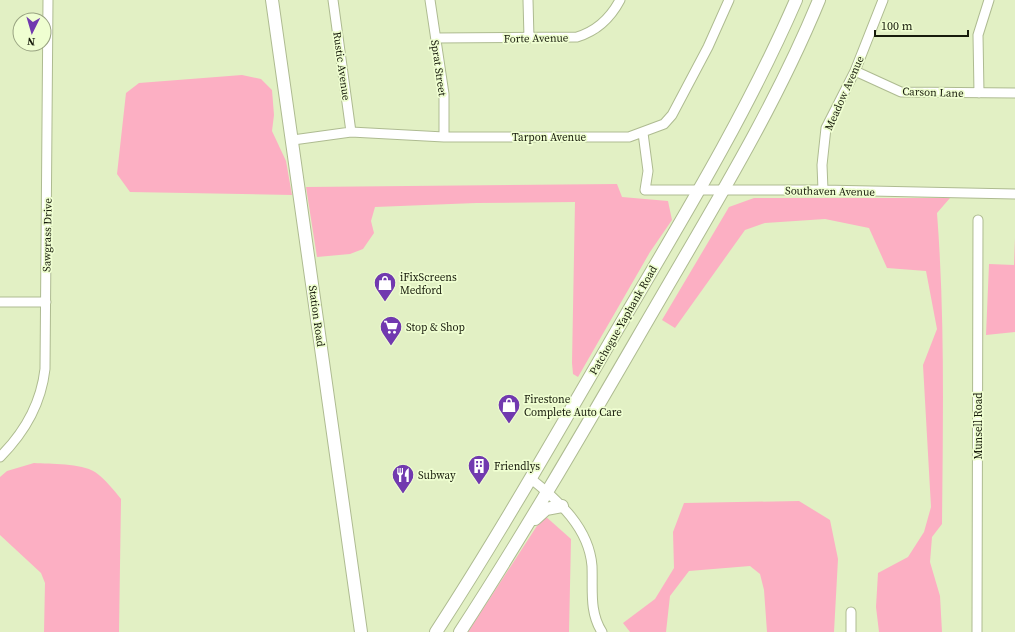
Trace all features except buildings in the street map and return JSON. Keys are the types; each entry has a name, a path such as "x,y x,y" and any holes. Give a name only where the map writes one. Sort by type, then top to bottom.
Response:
{"main road":[{"name":"Station Road","path":"272,0 293,140 361,632"},
{"name":"Patchogue-Yaphank Road","path":"436,632 530,478 745,109 796,0"},
{"name":"Patchogue-Yaphank Road","path":"460,632 547,492 723,191 773,98 819,0"},
{"path":"518,539 543,510 562,506"}],"street":[{"name":"Sawgrass Drive","path":"0,457 23,430 36,406 44,381 46,364 48,0"},
{"name":"Rustic Avenue","path":"333,0 351,132"},
{"name":"Sprat Street","path":"430,0 444,94 444,137"},
{"path":"528,0 529,38"},
{"name":"Forte Avenue","path":"436,38 565,38 588,34 608,19 620,0"},
{"name":"Tarpon Avenue","path":"293,140 351,132 444,137 629,137 643,133 664,124 676,109 708,47 729,0"},
{"name":"Meadow Avenue","path":"823,190 822,165 826,128 855,71 883,0"},
{"path":"979,93 978,35 989,0"},
{"name":"Carson Lane","path":"855,71 901,92 1015,93"},
{"name":"Southaven Avenue","path":"643,133 648,171 645,190 823,190 1015,194"},
{"name":"Munsell Road","path":"977,632 978,220"},
{"path":"0,302 46,302"},
{"path":"530,478 562,506 581,531 589,549 593,609 602,632"},
{"path":"851,612 851,632"}],"shaded area":[{"path":"242,75 261,79 272,90 274,115 272,131 286,161 292,195 130,192 117,174 126,93 139,83"},
{"path":"617,184 622,197 668,201 672,220 650,252 578,377 573,374 572,363 575,202 476,203 375,207 371,221 374,233 363,249 350,254 317,257 306,187"},
{"path":"754,198 950,198 937,213 940,252 942,330 942,524 932,537 930,562 940,596 942,632 879,632 876,607 878,573 908,557 924,532 931,507 923,365 937,329 926,271 887,268 869,228 825,219 765,223 745,230 675,328 662,320 729,207"},
{"path":"1015,238 1015,332 986,335 989,264 1014,265"},
{"path":"34,463 65,464 89,469 102,478 121,499 119,632 44,632 45,583 41,573 0,535 0,477 7,471"},
{"path":"799,501 830,520 838,559 834,632 767,632 764,590 760,574 750,566 689,571 670,596 666,632 630,632 623,623 655,599 674,568 673,532 684,503"},
{"path":"544,515 571,539 569,632 468,632"}],"place":[{"name":"iFixScreens Medford","path":"385,302"},
{"name":"Stop & Shop","path":"391,346"},
{"name":"Firestone Complete Auto Care","path":"509,424"},
{"name":"Friendlys","path":"479,486"},
{"name":"Subway","path":"403,494"}]}
